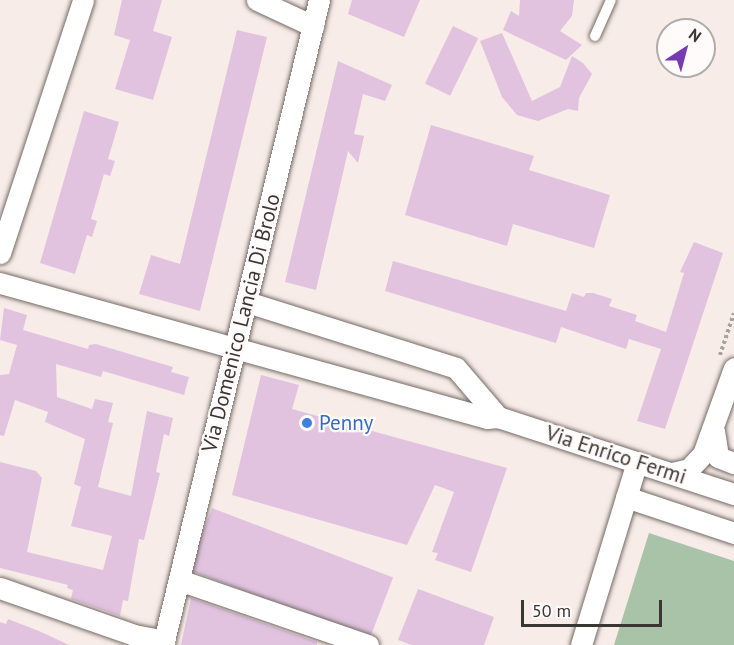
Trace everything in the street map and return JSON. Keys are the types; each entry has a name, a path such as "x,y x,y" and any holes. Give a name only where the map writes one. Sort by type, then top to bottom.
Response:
{"street":[{"path":"0,253 83,0"},
{"path":"257,0 313,26"},
{"name":"Via Domenico Lancia Di Brolo","path":"164,643 319,0"},
{"name":"Via Enrico Fermi","path":"0,283 487,418 498,417 734,494"},
{"path":"247,302 456,368 498,417"},
{"path":"672,473 697,464 714,431 734,368"},
{"path":"714,431 718,457 734,463"},
{"path":"580,645 637,462"},
{"path":"626,497 734,533"},
{"path":"178,580 368,645"},
{"path":"0,588 134,635 164,643"}],"lane":[{"path":"595,36 611,0"}],"green space":[{"path":"649,533 734,561 734,645 614,645"}],"building":[{"path":"122,0 162,0 153,31 172,37 153,100 115,89 130,40 114,35"},
{"path":"352,0 420,0 404,37 348,14"},
{"path":"520,0 574,0 572,16 560,31 582,45 566,60 503,30 511,11 519,16"},
{"path":"453,26 478,38 450,96 425,84"},
{"path":"237,30 267,37 200,311 139,294 151,255 180,264"},
{"path":"502,33 532,101 560,87 572,56 583,63 592,74 579,98 578,111 568,109 538,121 517,115 502,97 480,41"},
{"path":"338,61 392,85 385,101 363,94 354,134 364,136 358,163 348,151 316,290 285,282"},
{"path":"84,111 119,122 108,159 115,161 110,176 104,174 91,219 97,221 92,237 87,235 75,274 40,263"},
{"path":"431,125 534,156 529,170 610,195 594,248 513,224 507,246 405,215"},
{"path":"694,242 723,253 665,429 637,421 661,349 629,339 626,349 561,327 556,343 385,291 393,261 566,311 572,293 584,297 586,293 593,293 612,299 609,306 637,315 635,321 666,332 684,273 680,272"},
{"path":"4,308 27,315 23,330 88,349 89,345 96,344 173,367 171,372 189,377 184,395 103,371 101,377 56,364 57,397 92,409 95,399 113,403 108,422 113,423 98,487 131,496 147,411 173,418 169,436 164,434 156,472 160,473 144,540 139,539 128,601 123,600 120,616 71,599 73,590 67,588 68,585 0,568 0,462 36,471 42,478 27,552 103,570 112,536 71,526 81,487 74,484 85,439 45,422 48,412 15,400 4,436 0,435 0,375 9,374 17,345 0,340"},
{"path":"261,375 299,385 292,409 507,468 471,572 435,560 438,553 432,552 454,492 435,485 407,545 232,495"},
{"path":"212,508 393,578 369,639 188,570"},
{"path":"418,589 494,617 484,645 412,645 398,640"},
{"path":"191,598 317,642 317,645 181,645"},
{"path":"8,619 69,645 0,645 0,622 6,624"}],"place":[{"name":"Penny","path":"307,423"}]}
